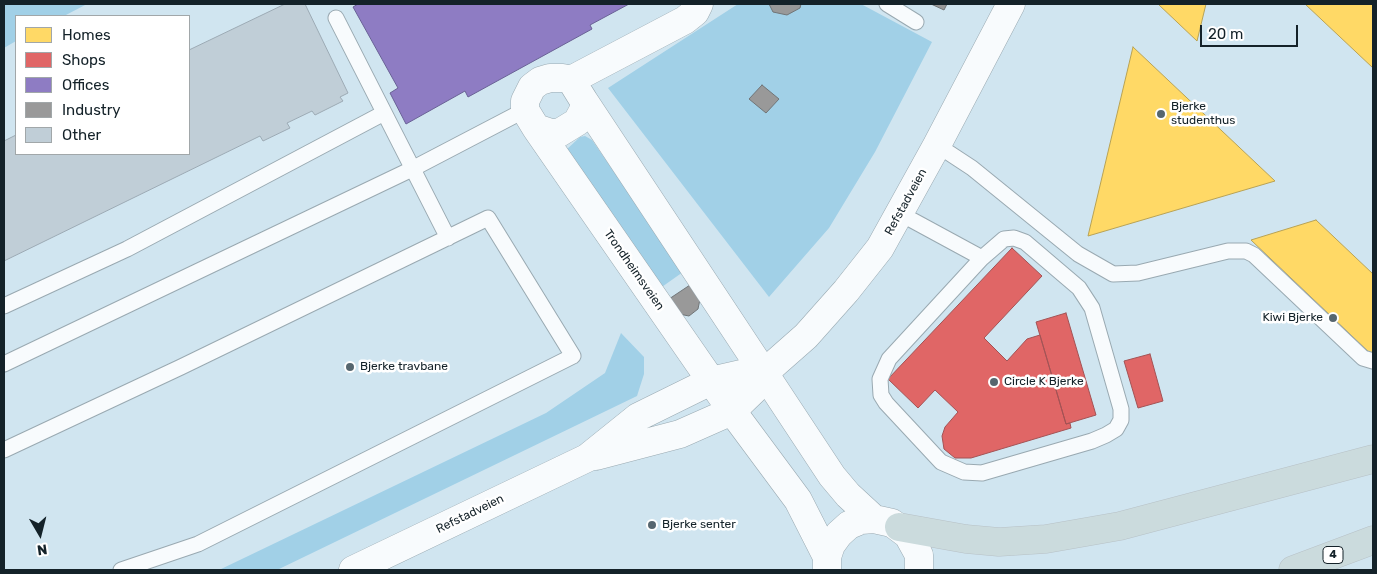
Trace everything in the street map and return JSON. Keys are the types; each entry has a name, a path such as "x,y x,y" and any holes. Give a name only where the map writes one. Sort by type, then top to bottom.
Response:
{"highway":[{"path":"887,523 966,539 999,542 1046,539 1120,526 1373,459"},
{"name":"4","path":"1293,570 1373,540"}],"street":[{"path":"578,91 685,20 695,12 698,4"},
{"name":"Refstadveien","path":"353,570 587,458 664,439 702,426 732,411 759,385 764,373 806,336 846,291 880,248 1011,4"},
{"path":"578,91 581,117 569,128 551,134 531,119 528,93 540,81 563,78 578,91 832,476 848,495 915,544 919,555 919,570"},
{"name":"Trondheimsveien","path":"531,119 732,411"},
{"name":"Refstadveien","path":"587,458 638,417 711,381 746,373 764,373"},
{"path":"732,411 798,500 827,564"},
{"path":"827,564 835,539 849,525 861,520 887,523"}],"lane":[{"path":"887,4 916,22"},
{"path":"336,18 448,238"},
{"path":"4,306 127,248 384,112"},
{"path":"4,364 412,169 531,119"},
{"path":"937,145 972,168 1078,254 1113,274 1138,273 1228,251 1246,251 1254,255 1363,358 1373,361"},
{"path":"899,213 982,258"},
{"path":"4,450 181,367 488,218 573,356 198,544 121,570"},
{"path":"1014,238 1025,242 1080,288 1092,308 1121,409 1121,420 1116,428 1106,435 982,473 964,472 941,462 886,403 879,386 883,368 982,258 1004,239 1014,238"}],"shaded area":[{"path":"4,4 87,4 66,15 15,15 15,42 4,48"},
{"path":"738,4 861,4 932,42 875,152 829,228 769,297 608,88"},
{"path":"585,136 592,140 683,272 659,289 566,150 580,137"},
{"path":"621,333 644,357 644,374 637,396 277,570 219,570 546,413 605,373"}],"building: Homes":[{"path":"1158,4 1206,4 1197,41"},
{"path":"1305,4 1373,4 1373,68"},
{"name":"Bjerke studenthus","path":"1133,47 1275,181 1088,236"},
{"path":"1316,220 1373,274 1373,356 1251,240"}],"building: Shops":[{"path":"1012,248 1042,276 984,338 1007,361 1027,339 1040,335 1066,424 1070,423 1071,428 971,458 955,458 944,449 942,436 945,427 958,412 935,390 918,408 888,379"},
{"path":"1066,313 1096,415 1066,424 1036,322"},
{"path":"1150,354 1163,401 1138,408 1124,361"}],"building: Offices":[{"path":"358,4 629,4 590,25 592,29 468,97 465,91 406,124 390,93 398,88 353,7"}],"building: Industry":[{"path":"769,4 801,4 800,8 787,15 773,12"},
{"path":"931,4 947,4 944,10"},
{"path":"762,85 779,99 766,113 749,99"},
{"path":"690,285 700,299 698,309 689,316 679,314 669,299"}],"building: Other":[{"path":"285,4 305,4 348,93 340,97 343,101 315,115 312,111 287,123 290,128 263,141 260,136 4,261 4,141 15,136 15,155 190,155 190,50"}],"place":[{"name":"Bjerke studenthus","path":"1161,114"},
{"name":"Kiwi Bjerke","path":"1333,318"},
{"name":"Bjerke travbane","path":"350,367"},
{"name":"Circle K Bjerke","path":"994,382"},
{"name":"Bjerke senter","path":"652,525"}]}
